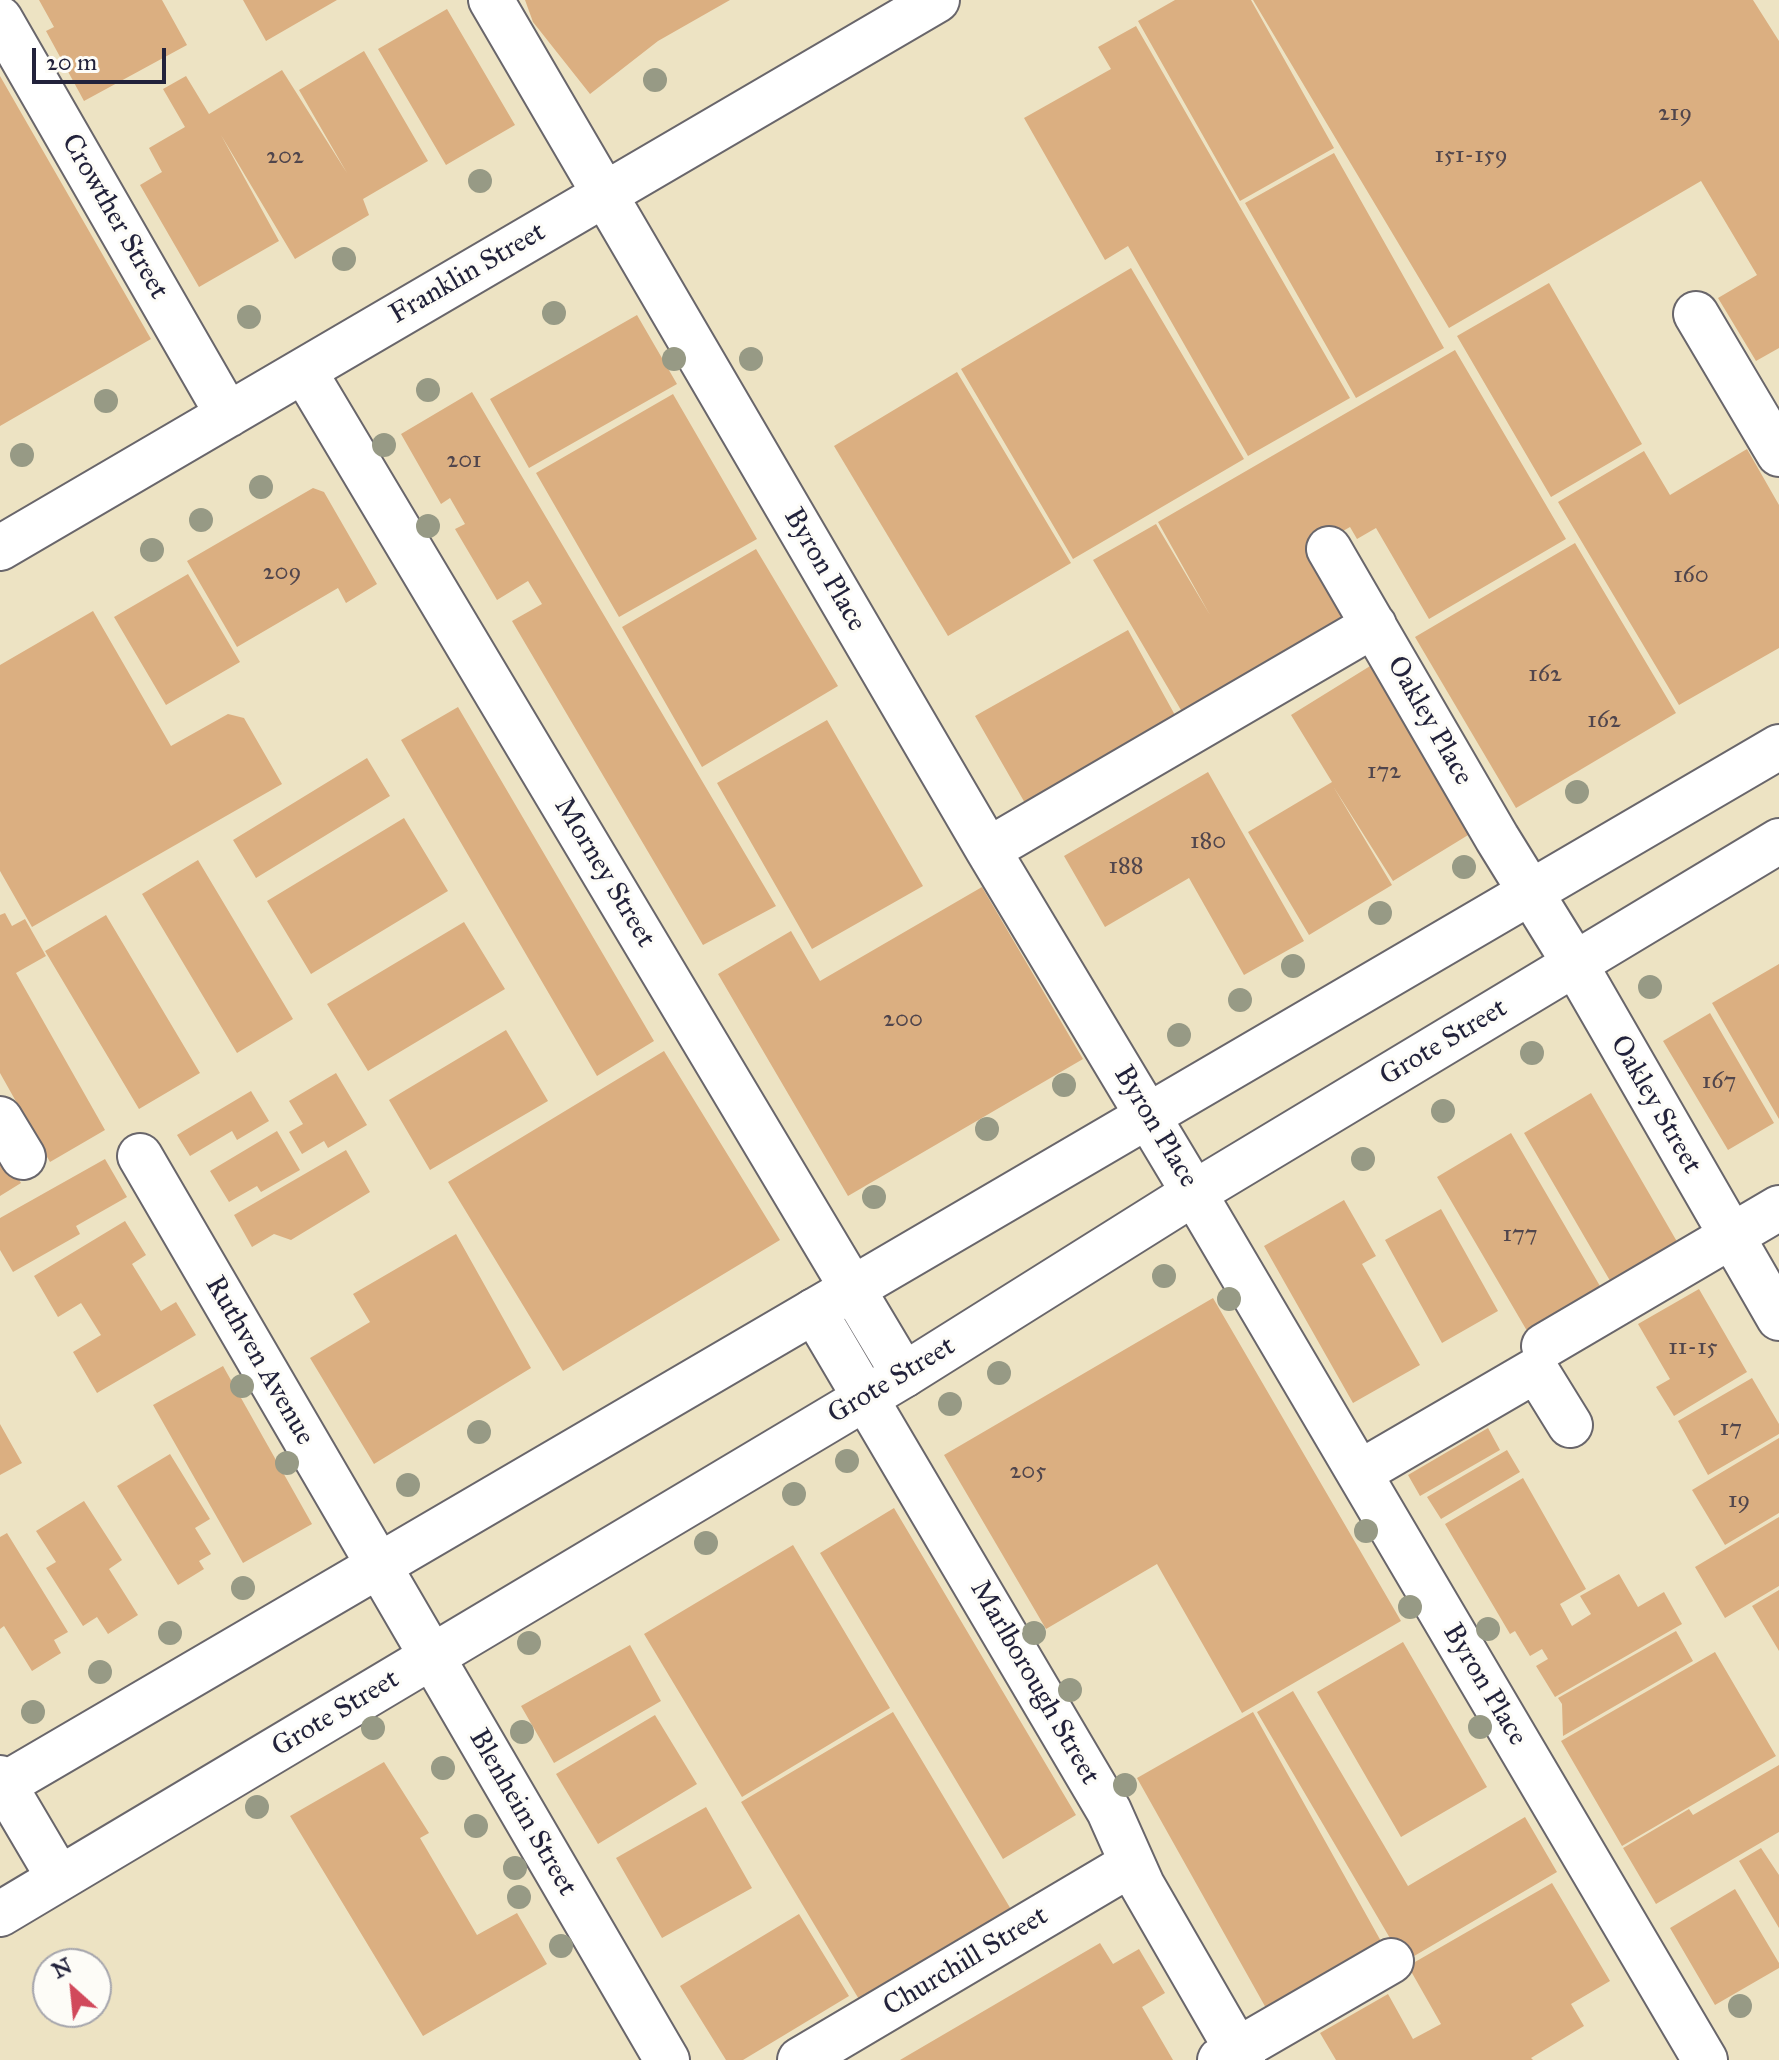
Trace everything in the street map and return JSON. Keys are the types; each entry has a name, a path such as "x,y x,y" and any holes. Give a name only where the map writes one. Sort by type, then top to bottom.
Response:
{"street":[{"name":"Byron Place","path":"491,0 988,850 1705,2060"},
{"name":"Franklin Street","path":"0,548 937,0"},
{"name":"Crowther Street","path":"0,19 228,415"},
{"path":"1696,314 1779,454"},
{"name":"Morney Street","path":"304,371 904,1375"},
{"name":"Oakley Place","path":"1329,549 1530,892"},
{"path":"988,850 1374,625"},
{"path":"59,1878 1,1783 1779,747"},
{"name":"Grote Street","path":"0,1914 867,1398 1194,1193 1778,844"},
{"name":"Oakley Street","path":"1530,892 1575,964 1779,1318"},
{"path":"0,1119 23,1157"},
{"name":"Ruthven Avenue","path":"140,1156 378,1566"},
{"path":"1544,1346 1779,1208"},
{"name":"Marlborough Street","path":"814,1311 1109,1811 1131,1864 1233,2057"},
{"path":"1359,1473 1536,1370 1570,1425"},
{"name":"Blenheim Street","path":"378,1566 667,2060"},
{"name":"Churchill Street","path":"800,2060 1131,1864"},
{"path":"1233,2057 1391,1961"}],"building":[{"path":"39,0 162,0 187,45 84,101 46,31 54,27"},
{"path":"243,0 337,0 266,41"},
{"path":"525,0 730,0 658,41 590,94 533,22"},
{"path":"1175,0 1251,0 1334,148 1240,201 1138,21"},
{"path":"1253,0 1753,0 1779,41 1779,348 1756,361 1718,298 1757,275 1701,181 1449,328"},
{"path":"447,9 515,125 446,165 378,49"},
{"path":"1136,26 1350,398 1248,456 1128,246 1105,260 1024,118 1111,69 1098,47"},
{"path":"364,51 428,161 363,199 369,215 295,259 221,135 279,241 199,287 140,185 162,172 149,148 185,127 163,89 186,76 209,114 282,70 347,173 299,90"},
{"path":"0,76 151,339 0,426"},
{"path":"1334,153 1444,348 1356,398 1245,203"},
{"path":"1131,268 1244,459 1073,559 961,369"},
{"path":"1549,283 1642,444 1551,497 1457,336"},
{"path":"637,315 677,384 529,468 490,399"},
{"path":"1455,350 1566,539 1429,619 1376,528 1357,539 1350,527 1313,548 1357,623 1188,722 1093,560 1156,524 1210,615 1158,522"},
{"path":"957,372 1071,563 948,636 834,446"},
{"path":"472,392 776,906 703,945 512,621 542,604 528,581 497,600 455,529 465,524 450,498 441,504 401,434"},
{"path":"673,394 757,539 619,617 536,473"},
{"path":"1747,449 1779,505 1779,648 1679,705 1558,502 1644,451 1670,495"},
{"path":"313,488 324,492 377,584 346,603 338,588 237,647 187,561"},
{"path":"1575,543 1676,713 1516,808 1415,637"},
{"path":"756,549 838,686 702,767 622,627"},
{"path":"188,574 240,662 166,705 114,617"},
{"path":"93,611 171,746 228,714 244,718 282,784 32,927 0,871 0,665"},
{"path":"1128,630 1181,726 1029,810 975,716"},
{"path":"1375,663 1478,829 1393,881 1333,786 1392,885 1309,935 1248,832 1332,782 1291,715"},
{"path":"458,707 654,1041 597,1076 401,740"},
{"path":"827,720 923,886 812,949 717,783"},
{"path":"367,758 390,796 256,878 233,840"},
{"path":"1208,772 1304,941 1244,975 1189,878 1105,927 1064,856"},
{"path":"404,818 448,891 311,974 267,901"},
{"path":"198,860 293,1019 237,1053 142,894"},
{"path":"982,887 1083,1059 848,1196 718,974 791,931 820,981"},
{"path":"5,913 12,926 25,919 46,956 16,973 105,1130 50,1162 0,1073 0,915"},
{"path":"106,915 200,1073 139,1109 45,951"},
{"path":"464,922 505,989 368,1071 327,1004"},
{"path":"1779,964 1779,1119 1712,1003"},
{"path":"1710,1013 1774,1123 1728,1150 1663,1041"},
{"path":"506,1030 548,1101 430,1170 389,1100"},
{"path":"664,1051 780,1240 563,1371 448,1182"},
{"path":"336,1073 367,1125 328,1148 324,1141 302,1154 289,1132 303,1124 289,1101"},
{"path":"251,1091 269,1121 237,1140 232,1131 190,1156 177,1135"},
{"path":"1591,1093 1683,1252 1616,1291 1524,1133"},
{"path":"277,1131 300,1170 261,1192 257,1186 229,1202 210,1171"},
{"path":"1511,1133 1604,1293 1530,1336 1437,1177"},
{"path":"0,1148 21,1183 0,1196"},
{"path":"346,1150 370,1192 291,1240 274,1234 252,1247 234,1215"},
{"path":"105,1159 127,1197 76,1226 80,1234 13,1272 0,1250 0,1218"},
{"path":"1344,1200 1376,1256 1362,1264 1420,1365 1353,1403 1264,1246"},
{"path":"1441,1209 1498,1311 1442,1343 1385,1240"},
{"path":"125,1221 146,1255 132,1264 161,1311 176,1302 196,1335 97,1393 73,1352 101,1335 81,1303 58,1317 34,1276"},
{"path":"456,1234 531,1368 374,1464 310,1358 370,1322 353,1294"},
{"path":"1699,1289 1747,1372 1674,1416 1656,1387 1670,1379 1638,1324"},
{"path":"1213,1298 1401,1621 1242,1713 1157,1564 1046,1629 944,1455"},
{"path":"223,1366 312,1524 243,1563 153,1405"},
{"path":"1752,1378 1779,1424 1779,1434 1708,1475 1678,1421"},
{"path":"0,1424 22,1463 0,1475"},
{"path":"1488,1428 1500,1450 1420,1496 1408,1475"},
{"path":"1779,1438 1779,1513 1725,1545 1692,1490"},
{"path":"1507,1450 1520,1472 1441,1519 1427,1497"},
{"path":"170,1454 210,1519 195,1528 211,1554 199,1561 204,1569 178,1585 117,1486"},
{"path":"1523,1478 1586,1589 1560,1604 1572,1626 1591,1614 1580,1596 1619,1574 1638,1607 1664,1592 1682,1624 1555,1697 1536,1666 1548,1659 1542,1649 1530,1656 1515,1631 1510,1634 1445,1524"},
{"path":"84,1501 122,1560 109,1569 138,1615 108,1634 97,1617 83,1626 46,1568 56,1562 36,1531"},
{"path":"894,1508 1076,1815 1003,1859 820,1553"},
{"path":"1779,1517 1779,1586 1725,1618 1695,1567"},
{"path":"7,1533 68,1632 54,1640 61,1653 32,1671 4,1626 0,1629 0,1537"},
{"path":"793,1545 890,1708 742,1797 644,1634"},
{"path":"1779,1590 1779,1651 1752,1606"},
{"path":"1676,1631 1693,1661 1563,1736 1562,1704 1558,1698"},
{"path":"1403,1642 1487,1787 1401,1837 1317,1692"},
{"path":"630,1645 661,1701 554,1763 521,1706"},
{"path":"1715,1652 1776,1756 1622,1846 1561,1741"},
{"path":"1293,1691 1408,1886 1525,1817 1557,1872 1404,1962 1257,1712"},
{"path":"893,1712 1012,1911 860,2001 741,1802"},
{"path":"1253,1712 1387,1952 1271,2017 1137,1778"},
{"path":"655,1715 697,1784 598,1844 556,1774"},
{"path":"384,1762 429,1833 420,1838 477,1935 517,1913 547,1964 423,2036 290,1816"},
{"path":"1779,1765 1779,1832 1656,1904 1623,1848 1689,1809 1693,1815"},
{"path":"706,1807 752,1888 662,1938 616,1858"},
{"path":"1761,1848 1779,1875 1779,1928 1739,1861"},
{"path":"1552,1883 1610,1981 1571,2004 1584,2026 1531,2058 1533,2060 1336,2060 1320,2033 1388,1994 1413,2039 1441,2024 1408,1966"},
{"path":"1735,1889 1779,1963 1779,1968 1715,2005 1670,1928"},
{"path":"799,1914 849,1996 743,2060 726,2060 680,1986"},
{"path":"1100,1943 1113,1964 1139,1949 1165,1993 1142,2007 1173,2060 900,2060"}]}
